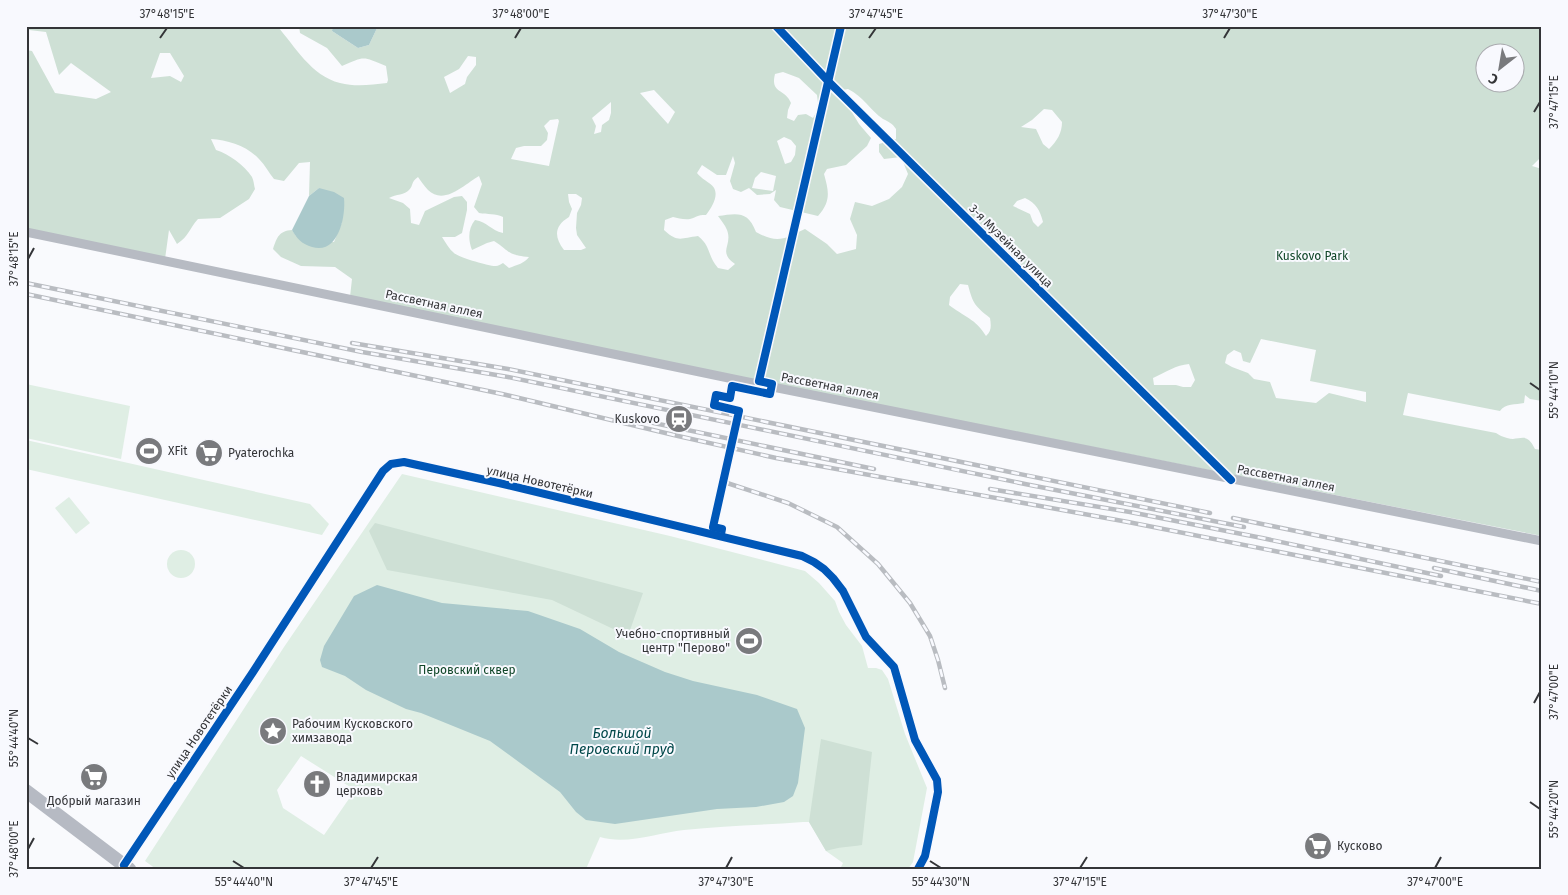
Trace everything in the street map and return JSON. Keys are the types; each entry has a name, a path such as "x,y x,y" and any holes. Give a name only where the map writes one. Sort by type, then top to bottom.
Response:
{"main road":[{"path":"26,791 125,868"}],"street":[{"name":"Рассветная аллея","path":"26,232 772,387 1542,541"},
{"name":"улица Новотетёрки","path":"125,868 383,471 392,464 404,462 802,556 824,569 843,591 866,637 894,667 915,740 937,780 938,792 932,828 925,856 918,869"}],"green space":[{"name":"Kuskovo Park","path":"30,26 277,26 304,59 320,74 340,83 369,85 387,83 386,66 364,58 342,66 327,48 300,33 299,26 333,26 332,31 358,48 369,45 378,26 1542,26 1542,156 1532,166 1542,169 1542,401 1530,399 1525,395 1524,403 1508,405 1500,411 1408,393 1403,415 1496,433 1512,439 1526,438 1535,449 1542,450 1542,536 790,387 350,297 352,279 335,267 301,266 281,257 273,249 279,235 292,230 296,236 334,242 342,222 319,188 309,196 310,162 299,163 284,181 274,179 254,154 237,144 224,141 211,139 216,150 236,160 245,168 253,179 255,189 249,199 220,218 198,219 187,235 177,244 169,230 165,259 26,230 26,50 32,51 55,93 96,99 111,92 71,63 59,75 46,32 29,30","holes":["160,53 170,53 184,76 181,82 170,76 151,78","468,56 476,57 476,65 467,77 465,84 450,93 444,77 459,69","783,72 799,78 817,95 817,111 813,118 806,114 798,115 794,121 787,118 791,103 776,88 775,74","848,89 858,95 878,115 893,125 896,129 896,139 879,144 879,152 884,159 901,157 908,174 902,187 889,199 872,206 855,202 850,219 857,235 856,249 837,254 827,244 805,229 786,238 770,238 756,232 750,220 746,217 737,214 718,216 726,228 728,236 727,255 735,264 728,270 718,268 705,243 698,236 676,238 664,230 665,220 673,217 688,219 706,215 716,194 713,186 697,173 702,165 717,175 726,175 733,156 735,163 730,181 733,189 741,192 749,188 757,195 770,194 776,190 774,200 780,207 818,216 825,206 828,196 824,174 827,169 846,165 867,146 871,138 859,124 850,109 831,92","654,90 675,112 668,124 640,93","611,102 609,120 602,125 601,132 594,134 596,126 592,118","1044,109 1052,110 1062,122 1058,137 1049,149 1043,144 1036,129 1021,127","558,119 559,121 549,166 511,159 516,148 541,146 547,140 548,133 544,126 550,120","784,137 791,140 796,146 795,155 791,162 785,164 777,141","761,172 776,176 773,191 752,188 755,178","479,176 482,184 474,207 479,213 503,217 503,233 483,222 475,220 469,234 472,250 494,241 513,254 529,257 520,264 509,268 503,263 493,266 457,255 452,251 442,237 455,237 462,233 467,210 467,202 462,196 454,197 425,211 419,225 411,223 410,209 403,203 389,198 407,192 418,177 434,194 441,196 454,192","568,194 576,194 582,198 577,213 576,228 577,235 586,248 581,250 564,250 558,241 558,228 569,217 572,209","1025,198 1032,202 1039,210 1043,222 1038,227 1033,222 1030,214 1013,206 1017,201","960,284 968,285 975,304 990,318 991,328 988,334 986,336 974,322 949,305 950,297","1261,339 1316,350 1310,381 1366,392 1366,402 1329,393 1316,403 1276,398 1270,382 1254,379 1248,373 1225,363 1227,355 1234,350 1241,353 1243,361 1250,363","1189,364 1195,380 1191,387 1154,385 1153,378"]},
{"path":"26,384 130,406 121,459 26,438"},
{"path":"26,440 310,504 329,524 322,535 26,469"},
{"name":"Перовский сквер","path":"402,474 670,536 805,571 835,601 846,625 862,646 868,668 882,670 888,679 905,734 927,788 913,862 908,869 840,869 843,863 826,851 809,822 803,822 713,827 621,840 600,837 586,869 156,869 145,861 284,647","holes":["301,756 355,790 324,835 283,808 277,790"]},
{"path":"69,497 90,523 76,534 55,508"},
{"path":"375,523 643,593 628,636 552,600 387,570 369,531"},
{"path":"181,550 191,554 195,564 191,574 181,578 171,574 167,564 171,554"},
{"path":"821,739 872,752 862,845 826,851 809,822"}],"water":[{"path":"333,26 378,26 369,45 358,48 332,31"},
{"path":"319,188 334,192 344,198 342,224 338,233 334,240 321,248 303,243 292,230 309,196"},
{"name":"Большой Перовский пруд","path":"377,585 442,603 528,611 580,629 619,652 665,672 693,681 757,695 797,709 805,728 798,783 793,796 784,802 756,807 717,809 615,824 586,820 576,812 560,792 490,741 421,713 406,709 366,690 345,676 322,667 320,660 324,646 354,596"}],"railway":[{"path":"26,283 362,352 508,377 1025,484 1244,527"},
{"path":"26,294 502,394 776,458 1128,522 1542,604"},
{"path":"352,343 508,369 1210,513"},
{"path":"649,422 874,469"},
{"path":"721,481 788,503 837,527 878,564 910,603 930,636 945,688"},
{"path":"990,489 1130,512 1441,576"},
{"path":"1233,518 1542,582"},
{"path":"1434,568 1542,591"}],"cycle path":[{"name":"3-я Музейная улица","path":"776,26 829,82 1231,480"},
{"path":"721,534 722,529 713,527 739,411 714,405 716,395 730,398 732,386 770,394 772,384 759,381 841,26"},
{"path":"124,865 253,672 383,471 391,464 404,462 802,556 824,569 843,591 866,637 894,667 915,740 937,780 938,792 925,856 918,869"}],"place":[{"name":"Kuskovo","path":"679,419"},
{"name":"XFit","path":"149,451"},
{"name":"Pyaterochka","path":"209,453"},
{"name":"Учебно-спортивный центр \"Перово\"","path":"749,641"},
{"name":"Рабочим Кусковского химзавода","path":"273,731"},
{"name":"Добрый магазин","path":"94,777"},
{"name":"Владимирская церковь","path":"317,784"},
{"name":"Кусково","path":"1318,846"}]}
